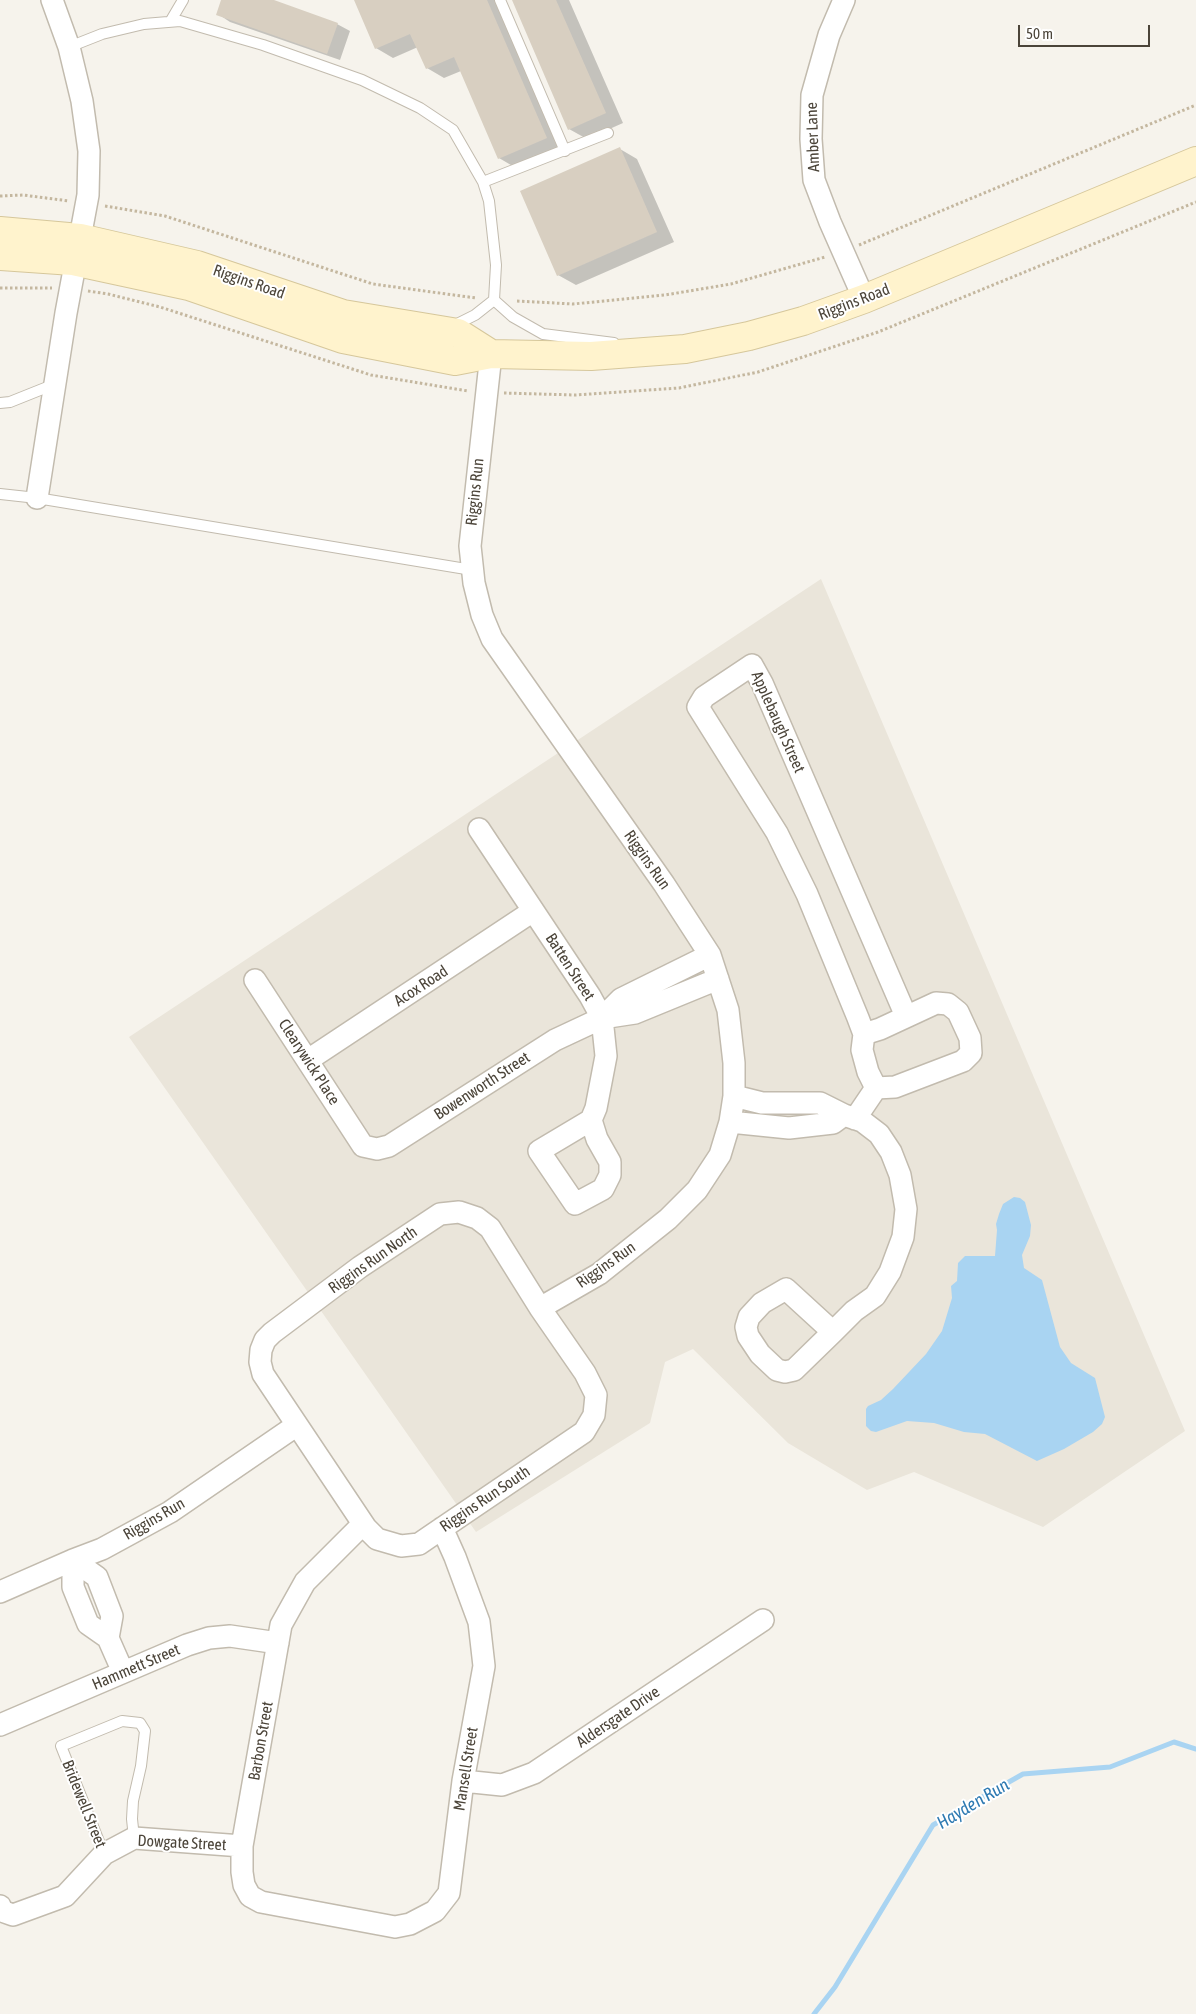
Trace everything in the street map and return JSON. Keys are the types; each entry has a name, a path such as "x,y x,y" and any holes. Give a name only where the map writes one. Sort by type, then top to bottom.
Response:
{"main road":[{"name":"Riggins Road","path":"0,231 78,250 343,339 454,360 491,354 591,356 685,349 749,336 804,321 864,299 1196,161"},
{"name":"Riggins Road","path":"0,256 78,250 197,265 343,314 458,333 491,354"}],"street":[{"path":"37,498 87,203 89,151 82,101 69,47 52,0"},
{"name":"Amber Lane","path":"844,0 829,35 812,95 810,139 814,180 864,299"},
{"name":"Riggins Run","path":"491,354 470,546 472,570 482,615 492,640 664,884 710,955 728,1010 732,1033 734,1096 730,1122 720,1155 697,1190 668,1219 599,1274 540,1308"},
{"name":"Applebaugh Street","path":"876,1088 868,1072 862,1050 864,1034 807,894 777,833 698,706 704,697 752,665 762,683 906,1016"},
{"name":"Batten Street","path":"479,829 590,996 602,1018 606,1056 596,1108 590,1120"},
{"name":"Acox Road","path":"308,1060 533,912"},
{"name":"Bowenworth Street","path":"602,1018 621,999 710,955"},
{"name":"Bowenworth Street","path":"363,1146 377,1149 389,1146 555,1040 602,1018 636,1013 718,979"},
{"name":"Clearywick Place","path":"255,980 363,1146"},
{"path":"849,1117 876,1088 895,1087 963,1061 970,1053 970,1038 958,1012 948,1004 936,1003 880,1029 864,1034"},
{"path":"734,1096 762,1103 788,1116"},
{"path":"730,1122 788,1116 820,1103 862,1121 879,1134 891,1152 900,1175 906,1209 903,1237 890,1272 874,1296 854,1311 833,1332"},
{"name":"Riggins Run North","path":"296,1425 262,1374 260,1362 265,1340 360,1267 440,1214 459,1212 477,1218 490,1228 540,1308"},
{"name":"Riggins Run South","path":"296,1425 363,1524 377,1539 401,1546 419,1544 584,1432 594,1414 596,1395 540,1308"},
{"name":"Riggins Run","path":"0,1592 102,1549 170,1512 296,1425"},
{"name":"Barbon Street","path":"338,1916 261,1902 250,1896 244,1885 242,1846 281,1626 305,1582 363,1524"},
{"name":"Mansell Street","path":"338,1916 395,1927 410,1924 435,1911 449,1893 463,1781 484,1666 479,1622 456,1557 442,1528"},
{"path":"73,1560 97,1576 95,1608 112,1616 108,1638 123,1672"},
{"name":"Aldersgate Drive","path":"463,1781 502,1785 534,1773 763,1620"},
{"name":"Hammett Street","path":"0,1724 187,1645 209,1638 230,1636 278,1643"},
{"name":"Dowgate Street","path":"0,1906 2,1911 13,1915 65,1896 104,1854 134,1838 242,1846"}],"lane":[{"path":"170,22 183,0"},
{"path":"500,0 565,151"},
{"path":"69,47 102,34 144,24 180,21 263,46 362,80 420,108 453,130 483,182 489,201 496,265 494,300 476,315 455,325 435,330"},
{"path":"483,182 608,133"},
{"path":"494,300 513,317 542,334 685,349"},
{"path":"0,403 10,402 55,384"},
{"path":"0,494 37,498 472,570"},
{"name":"Bridewell Street","path":"104,1854 61,1746 122,1721 140,1722 145,1731 141,1766 133,1801 134,1838"}],"path":[{"path":"0,196 23,195 165,216 372,284 494,300 573,304 665,295 732,284 811,262 843,251 1196,105"}],"shaded area":[{"path":"821,579 1185,1431 1043,1527 914,1472 867,1490 788,1443 693,1349 665,1362 650,1423 476,1532 129,1037"}],"water":[{"path":"1014,1197 1020,1198 1025,1202 1031,1225 1030,1236 1022,1255 1024,1268 1042,1280 1060,1347 1071,1363 1095,1378 1105,1417 1102,1424 1093,1432 1064,1449 1037,1461 985,1434 964,1432 934,1423 907,1421 876,1432 871,1431 866,1426 866,1409 868,1406 881,1400 893,1389 926,1354 942,1331 952,1298 951,1286 957,1281 958,1263 965,1256 995,1256 996,1224 999,1214 1003,1204"}],"building":[{"path":"221,0 274,0 338,23 327,54 216,15"},
{"path":"354,0 487,0 547,138 498,159 454,57 426,69 410,34 375,49"},
{"path":"512,0 556,0 606,113 568,130"},
{"path":"620,147 657,232 557,276 520,191"}],"waterway":[{"name":"Hayden Run","path":"814,2014 835,1987 933,1825 1023,1774 1110,1767 1174,1742 1196,1749"}]}
